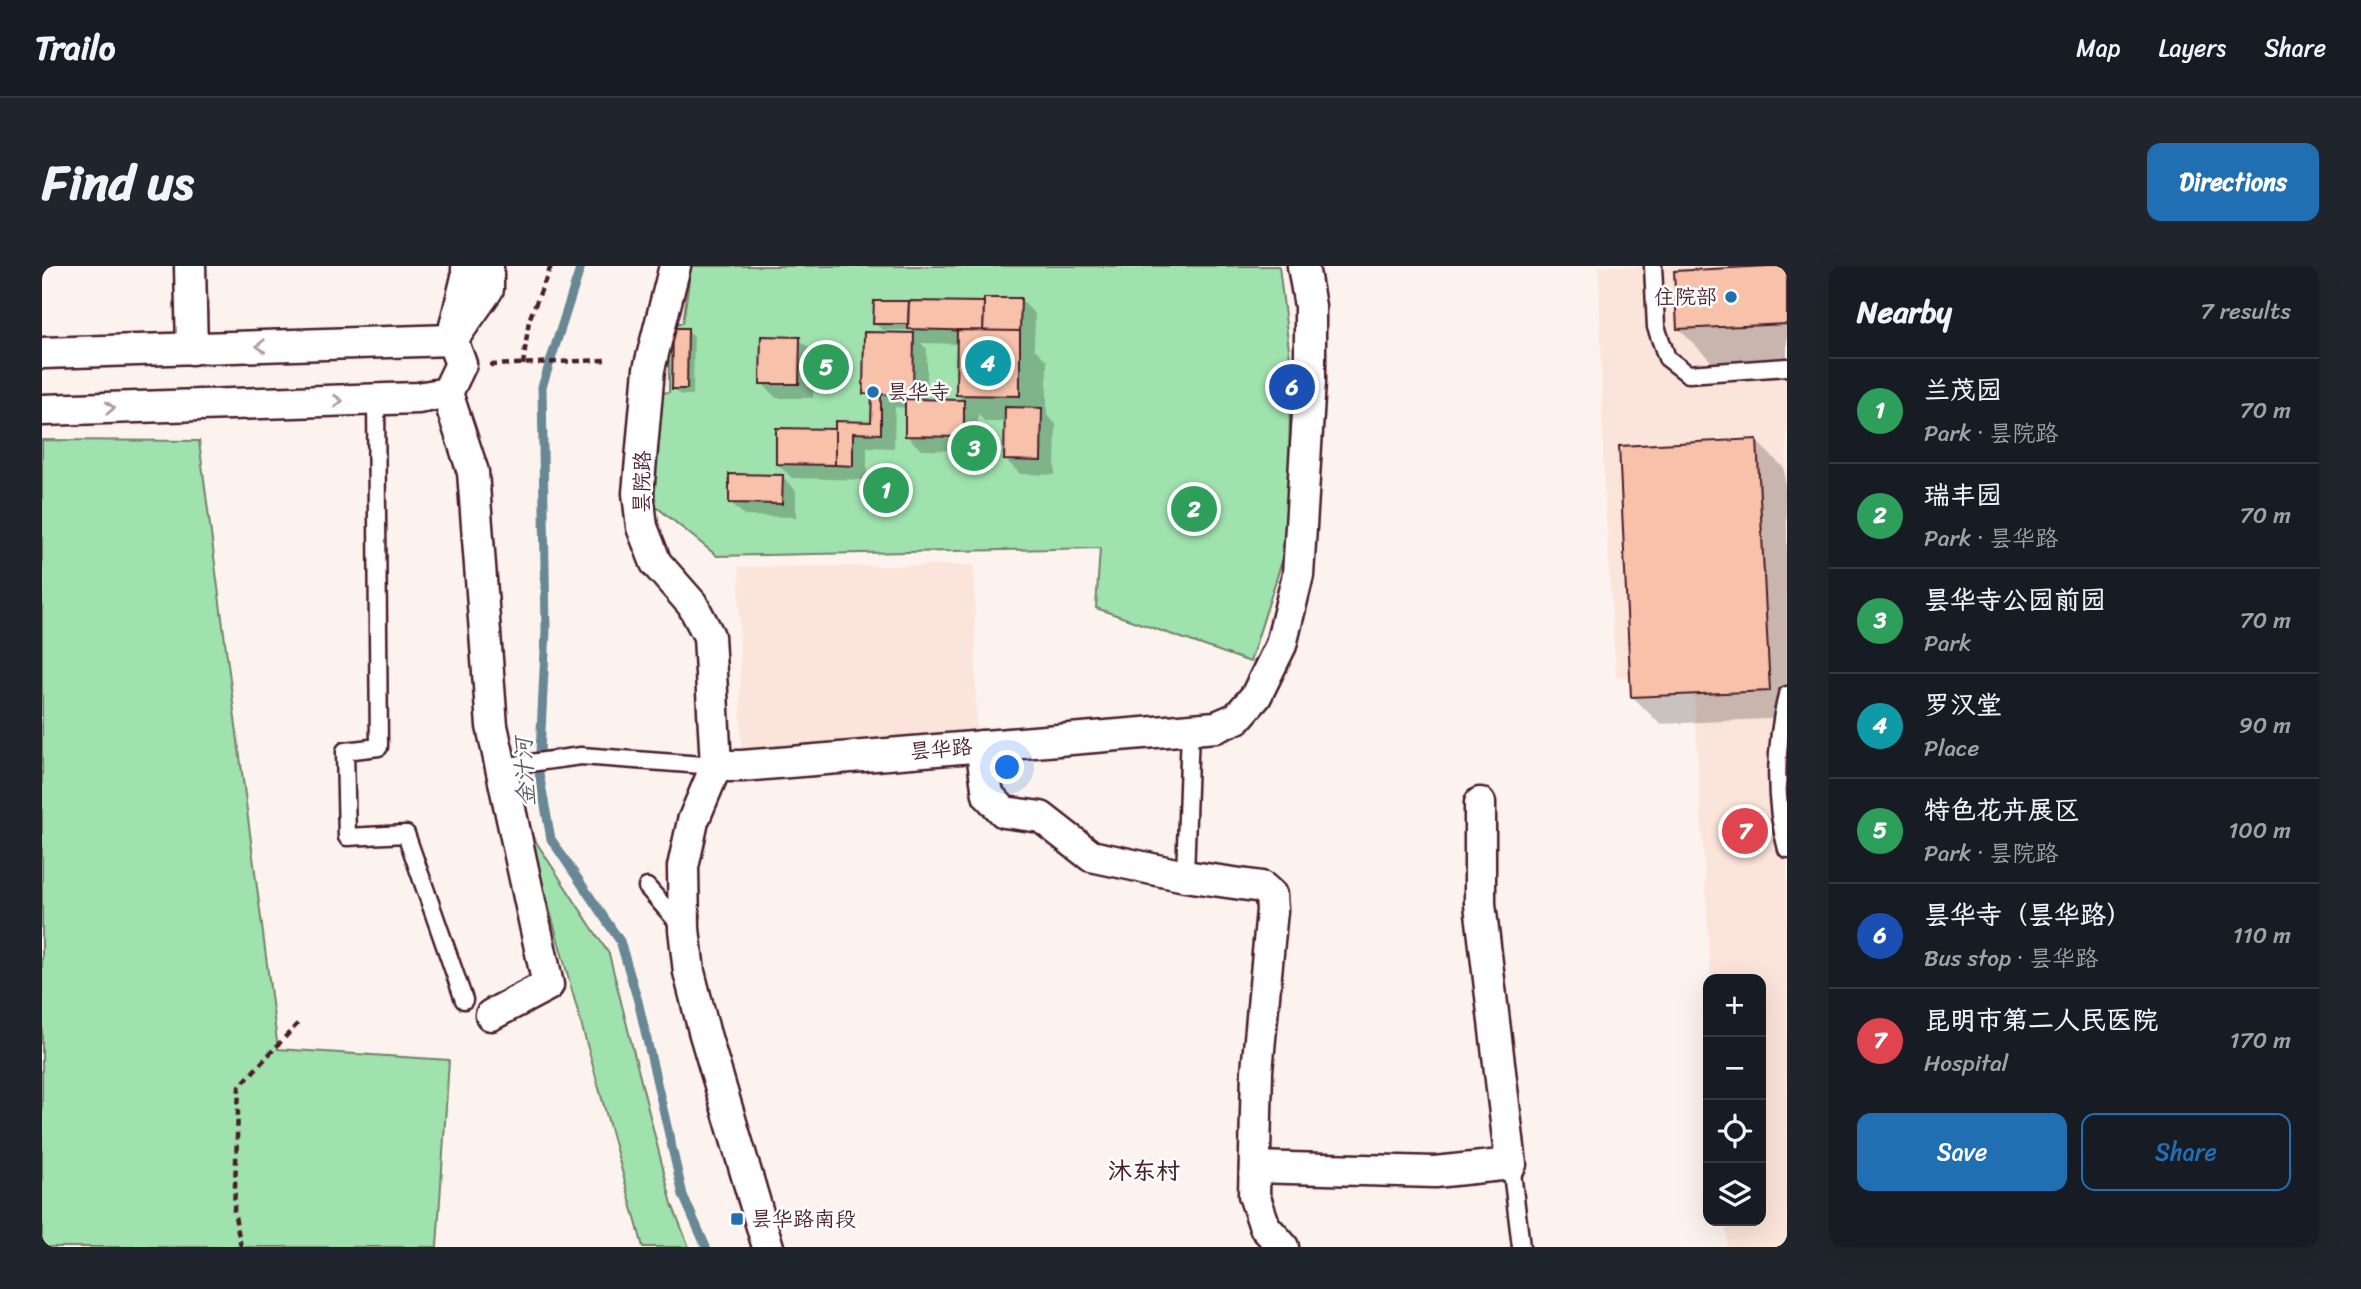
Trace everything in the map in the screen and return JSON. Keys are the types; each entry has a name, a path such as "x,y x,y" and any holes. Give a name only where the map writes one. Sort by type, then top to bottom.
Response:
{"street":[{"path":"190,266 192,349"},
{"path":"467,266 467,277 452,340 461,364 447,393 473,472 492,726 548,985 491,1016"},
{"path":"452,340 488,289 488,266"},
{"name":"昙院路","path":"675,266 649,369 638,493 642,527 656,563 692,604 709,636 716,766"},
{"name":"昙华路","path":"716,766 1216,727 1237,718 1256,695 1281,645 1298,575 1310,382 1310,306 1303,266"},
{"path":"42,353 452,340"},
{"path":"42,410 376,400 418,398 447,393"},
{"path":"981,746 988,795 1004,812 1041,817 1091,856 1185,876 1262,887 1271,895 1272,910 1257,1071 1254,1195 1265,1227 1283,1247"},
{"path":"716,766 693,821 683,867 684,929 689,972 704,1031 768,1247"},
{"path":"1255,1167 1435,1172 1511,1164 1480,904 1480,803"}],"lane":[{"path":"1653,266 1656,327 1667,358 1688,374 1787,367"},
{"path":"376,400 379,747 345,751 347,837 406,834 464,1000"},
{"path":"1787,695 1777,754 1780,823 1787,849"},
{"path":"1185,876 1190,729"},
{"path":"500,767 581,756 716,766"},
{"path":"647,887 684,929"},
{"path":"1511,1164 1521,1247"}],"path":[{"path":"551,266 529,320 523,365 605,360"},
{"path":"241,1247 234,1211 239,1087 300,1021"}],"shaded area":[{"path":"1599,266 1787,266 1787,1247 1727,1247 1726,1226 1766,1226 1766,974 1711,974 1693,682 1616,677 1604,488"},
{"path":"974,565 977,746 741,749 739,567"}],"green space":[{"path":"691,266 1279,266 1290,358 1289,539 1250,662 1096,608 1100,548 717,556 653,504 662,393 669,392 669,323 683,323"},
{"path":"42,440 199,441 278,1049 449,1060 437,1247 42,1247"},
{"path":"527,828 609,954 672,1204 689,1247 643,1247"}],"building":[{"name":"住院部","path":"1787,266 1787,324 1677,329 1674,271"},
{"path":"984,298 1021,298 1020,331 983,331"},
{"path":"874,301 909,301 908,324 873,324"},
{"path":"909,301 984,302 983,331 908,329"},
{"path":"673,328 688,328 687,389 672,389"},
{"path":"957,330 1020,331 1020,396 956,395"},
{"path":"864,332 914,333 913,395 863,394"},
{"path":"761,336 800,337 799,384 760,384"},
{"path":"872,394 881,394 881,434 853,433 853,466 835,465 835,421 871,422"},
{"path":"905,399 964,400 964,437 905,436"},
{"path":"1005,407 1042,408 1041,461 1004,460"},
{"path":"776,428 835,429 835,465 776,464"},
{"path":"1757,439 1770,691 1631,697 1619,446"},
{"path":"729,474 783,475 782,504 729,503"}],"waterway":[{"name":"金汁河","path":"581,266 542,387 546,630 539,773 551,839 620,941 638,1001 683,1195 706,1247"}],"place":[{"name":"住院部","path":"1731,297"},
{"name":"罗汉堂","path":"988,363"},
{"name":"特色花卉展区","path":"826,367"},
{"name":"昙华寺（昙华路）","path":"1292,387"},
{"name":"昙华寺","path":"873,392"},
{"name":"昙华寺公园前园","path":"974,448"},
{"name":"兰茂园","path":"886,490"},
{"name":"瑞丰园","path":"1194,509"},
{"name":"昆明市第二人民医院","path":"1745,831"},
{"name":"昙华路南段","path":"737,1219"}],"district":[{"name":"沐东村","path":"1144,1171"}]}
